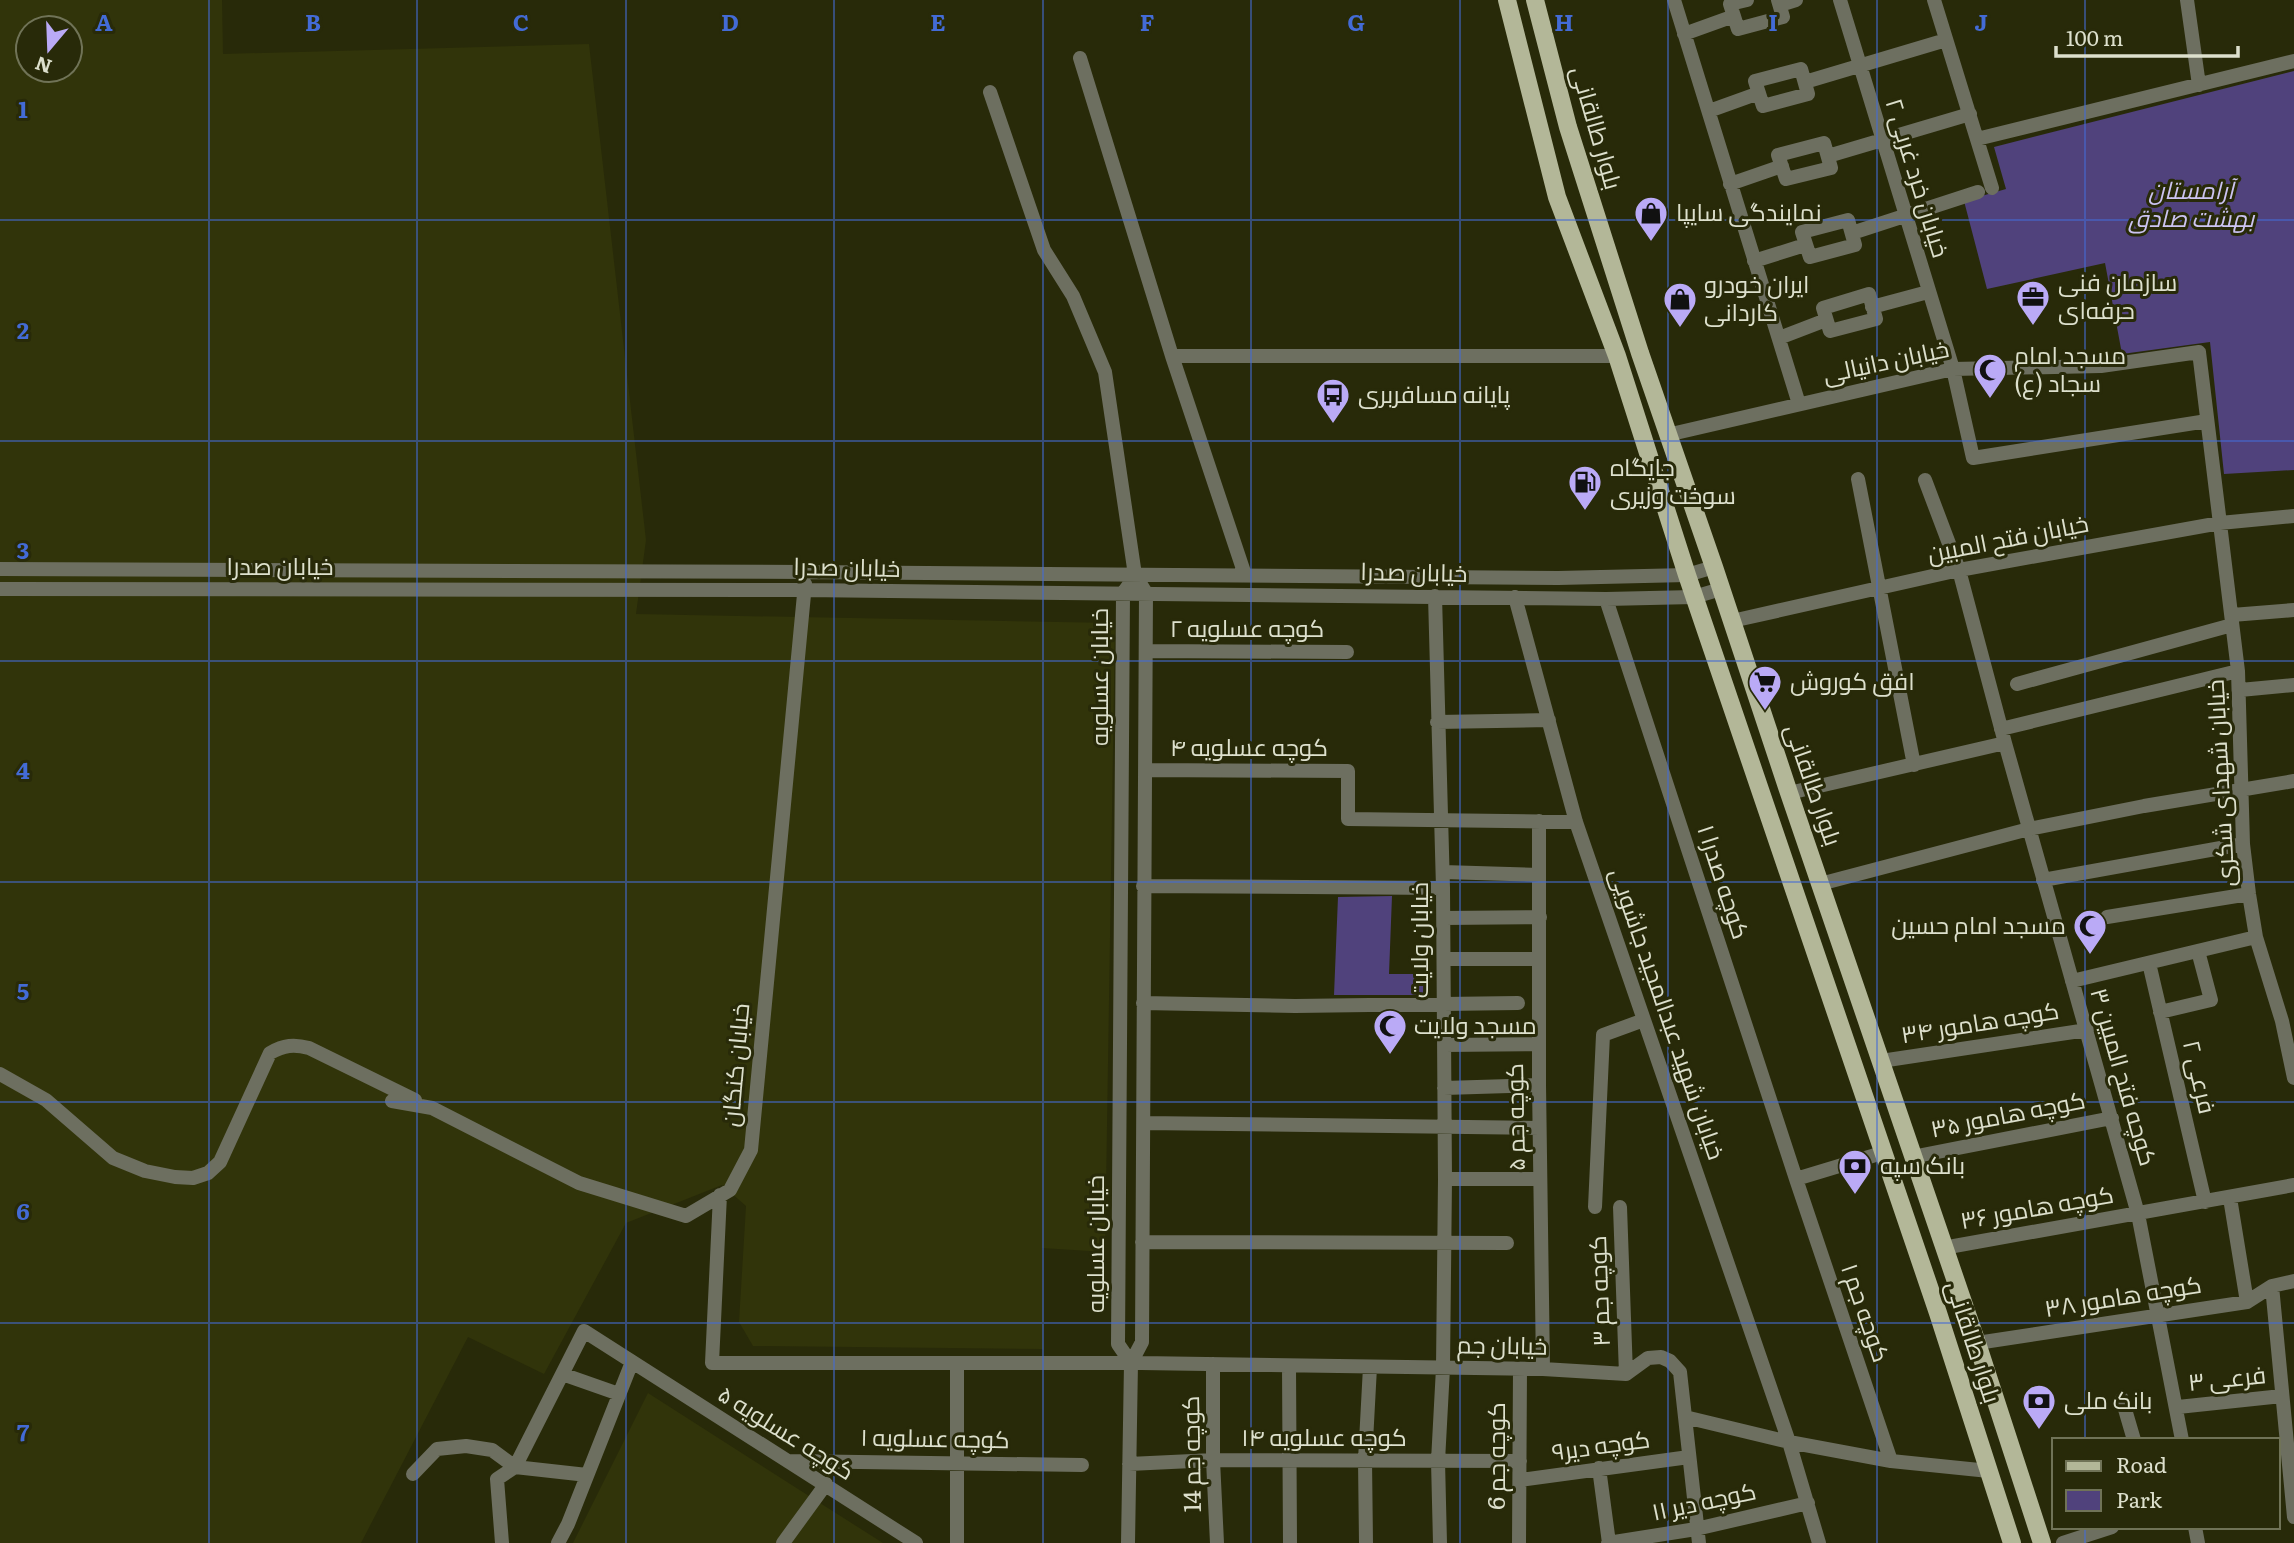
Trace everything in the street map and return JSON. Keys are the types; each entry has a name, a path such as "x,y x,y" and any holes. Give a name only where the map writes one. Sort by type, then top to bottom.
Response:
{"main road":[{"name":"بلوار طالقانی","path":"1507,0 1558,197 1617,356 1694,597 1938,1313 2012,1543"},
{"name":"بلوار طالقانی","path":"1535,0 1568,127 1667,435 1977,1343 2042,1543"},
{"path":"1794,891 1820,884"}],"street":[{"path":"1674,0 1799,404"},
{"path":"1747,0 1730,4 1738,29 1783,17 1779,3 1796,0"},
{"name":"خیابان خرد غربی ۲","path":"1840,0 1953,369 1973,458 2207,421"},
{"path":"1852,233 1985,190 1977,139 1934,0"},
{"path":"2187,0 2199,85"},
{"path":"1684,34 1734,16"},
{"path":"1805,82 1947,40"},
{"path":"1080,58 1172,356 1245,575"},
{"path":"1977,139 2294,61"},
{"path":"1801,69 1808,94 1763,106 1759,93 1755,82 1801,69"},
{"path":"990,92 1044,250 1073,296 1105,372 1135,575"},
{"path":"1709,111 1759,93"},
{"path":"1828,156 1970,114"},
{"path":"1824,143 1832,167 1786,179 1782,166 1778,155 1824,143"},
{"path":"1730,184 1782,166"},
{"path":"1848,220 1852,233 1855,245 1810,257 1802,232 1848,220"},
{"path":"1754,261 1805,245"},
{"path":"1872,307 1928,292"},
{"path":"1869,294 1876,319 1830,331 1826,320 1823,307 1869,294"},
{"path":"1779,338 1826,320"},
{"name":"خیابان دانیالی","path":"1667,435 1953,369 2101,366 2199,352 2220,523"},
{"path":"1172,356 1617,356"},
{"path":"1858,479 1914,765"},
{"name":"کوچه فتح المبین ۳","path":"1925,480 1959,570 2138,1214 2182,1438"},
{"name":"خیابان فتح المبین","path":"1732,621 1959,570 2220,523 2294,516"},
{"name":"خیابان شهدای شکری","path":"2220,523 2238,671 2243,844 2249,894 2256,937 2288,1020 2294,1078"},
{"name":"خیابان صدرا","path":"0,569 1558,578 1687,575 1714,567"},
{"path":"161,570 161,589"},
{"path":"354,570 355,590"},
{"path":"523,571 523,590"},
{"name":"خیابان کنگان","path":"392,1101 432,1108 579,1183 686,1216 730,1190 751,1150 806,572"},
{"name":"خیابان عسلویه","path":"1128,1543 1131,1363 1142,1342 1144,1123 1146,593 1135,575 1123,593 1118,1344 1131,1363"},
{"path":"1371,577 1371,595"},
{"path":"1558,578 1559,597"},
{"name":"خیابان صدرا","path":"0,589 804,590 1606,598 1694,597 1721,589"},
{"name":"خیابان ولایت","path":"1435,596 1444,918 1445,1179 1443,1368 1438,1461 1440,1543"},
{"name":"خیابان شهید عبدالمجید جاشویی","path":"1515,597 1576,822 1789,1442 1819,1543"},
{"name":"کوچه صدرا ۱","path":"1606,598 1796,1180"},
{"path":"2017,684 2232,620 2294,610"},
{"name":"کوچه عسلویه ۲","path":"1146,651 1347,652"},
{"path":"1788,793 1914,765 2003,736 2238,671"},
{"path":"2239,690 2294,685"},
{"path":"1437,722 1549,720"},
{"name":"کوچه عسلویه ۴","path":"1144,770 1348,771 1348,819 1440,820"},
{"path":"1820,884 2029,829 2294,781"},
{"path":"1440,820 1576,822"},
{"name":"کوچه جم ۵","path":"1539,821 1538,1044 1543,1369"},
{"path":"2043,880 2243,844"},
{"path":"1443,872 1539,874"},
{"path":"1143,886 1443,888"},
{"path":"2107,917 2249,894"},
{"path":"1444,918 1540,917"},
{"path":"2072,981 2256,937"},
{"path":"2160,1012 2211,1000 2198,951"},
{"path":"1444,959 1539,959"},
{"name":"فرعی ۲","path":"2149,963 2206,1202"},
{"path":"1143,1003 1296,1006 1518,1003"},
{"path":"1595,1207 1603,1035 1644,1020"},
{"name":"کوچه هامور ۳۴","path":"1881,1061 2087,1030"},
{"path":"1444,1045 1538,1044"},
{"path":"0,1074 46,1100 113,1158 145,1171 175,1177 193,1178 208,1173 220,1162 270,1053 282,1046 298,1045 309,1048 432,1108"},
{"path":"1444,1088 1539,1086"},
{"name":"کوچه هامور ۳۵","path":"1912,1157 2112,1118"},
{"path":"1144,1123 1539,1128"},
{"path":"1796,1180 1882,1153"},
{"path":"1445,1179 1540,1179"},
{"name":"کوچه جم ۱","path":"1796,1180 1891,1461"},
{"name":"کوچه هامور ۳۶","path":"1943,1248 2294,1185"},
{"path":"720,1195 712,1363 957,1363 957,1543"},
{"path":"2230,1198 2247,1302"},
{"name":"کوچه جم ۳","path":"1619,1207 1626,1374"},
{"path":"1142,1242 1507,1243"},
{"name":"کوچه هامور ۳۸","path":"1977,1343 2247,1302 2272,1286 2294,1281"},
{"path":"2272,1286 2282,1396 2283,1460 2294,1517"},
{"name":"کوچه عسلویه ۵","path":"562,1374 584,1331 916,1543"},
{"path":"1626,1374 1648,1357 1661,1357 1670,1361 1680,1372 1698,1536"},
{"path":"554,1543 568,1524 632,1362"},
{"name":"خیابان جم","path":"957,1363 1543,1369 1626,1374"},
{"name":"کوچه جم 14","path":"1213,1364 1213,1460 1217,1543"},
{"path":"1289,1366 1290,1543"},
{"path":"1366,1543 1365,1461 1370,1367"},
{"name":"کوچه جم 6","path":"1519,1543 1520,1369"},
{"path":"502,1543 497,1479 515,1467 562,1374 619,1394"},
{"name":"فرعی ۳","path":"2178,1408 2282,1396"},
{"path":"2122,1399 2133,1438"},
{"path":"1685,1417 1789,1442 1891,1461 1989,1471"},
{"path":"413,1474 437,1449 466,1446 492,1450 515,1467 587,1475"},
{"name":"کوچه دیر۹","path":"1520,1480 1689,1457"},
{"name":"کوچه عسلویه ۱۴","path":"1129,1464 1213,1460 1520,1461"},
{"name":"کوچه عسلویه ۱","path":"787,1461 1082,1465"},
{"path":"1599,1468 1609,1543"},
{"path":"783,1543 826,1484"},
{"name":"کوچه دیر ۱۱","path":"1609,1543 1698,1536 1808,1503"},
{"path":"2063,1543 2106,1529"}],"shaded area":[{"path":"0,0 222,0 223,54 589,44 646,540 636,614 1115,623 1105,1252 1042,1248 1043,1349 753,1346 739,1322 746,1206 722,1185 626,1223 544,1374 468,1337 361,1543 0,1543"},
{"path":"648,1393 820,1503 883,1543 573,1543"}],"green space":[{"name":"آرامستان بهشت صادق","path":"2294,71 2294,470 2224,474 2210,342 2122,354 2105,263 1987,289 1964,201 2006,189 1994,147"},
{"path":"1392,896 1389,974 1424,974 1423,995 1334,995 1338,897"}],"place":[{"name":"نمایندگی سایپا","path":"1651,243"},
{"name":"سازمان فنی حرفه‌ای","path":"2033,327"},
{"name":"ایران خودرو کاردانی","path":"1680,329"},
{"name":"مسجد امام سجاد (ع)","path":"1990,400"},
{"name":"پایانه مسافربری","path":"1333,425"},
{"name":"جایگاه سوخت وزیری","path":"1585,512"},
{"name":"افق کوروش","path":"1765,712"},
{"name":"مسجد امام حسین","path":"2090,956"},
{"name":"مسجد ولایت","path":"1390,1056"},
{"name":"بانک سپه","path":"1855,1196"},
{"name":"بانک ملی","path":"2039,1431"}]}
